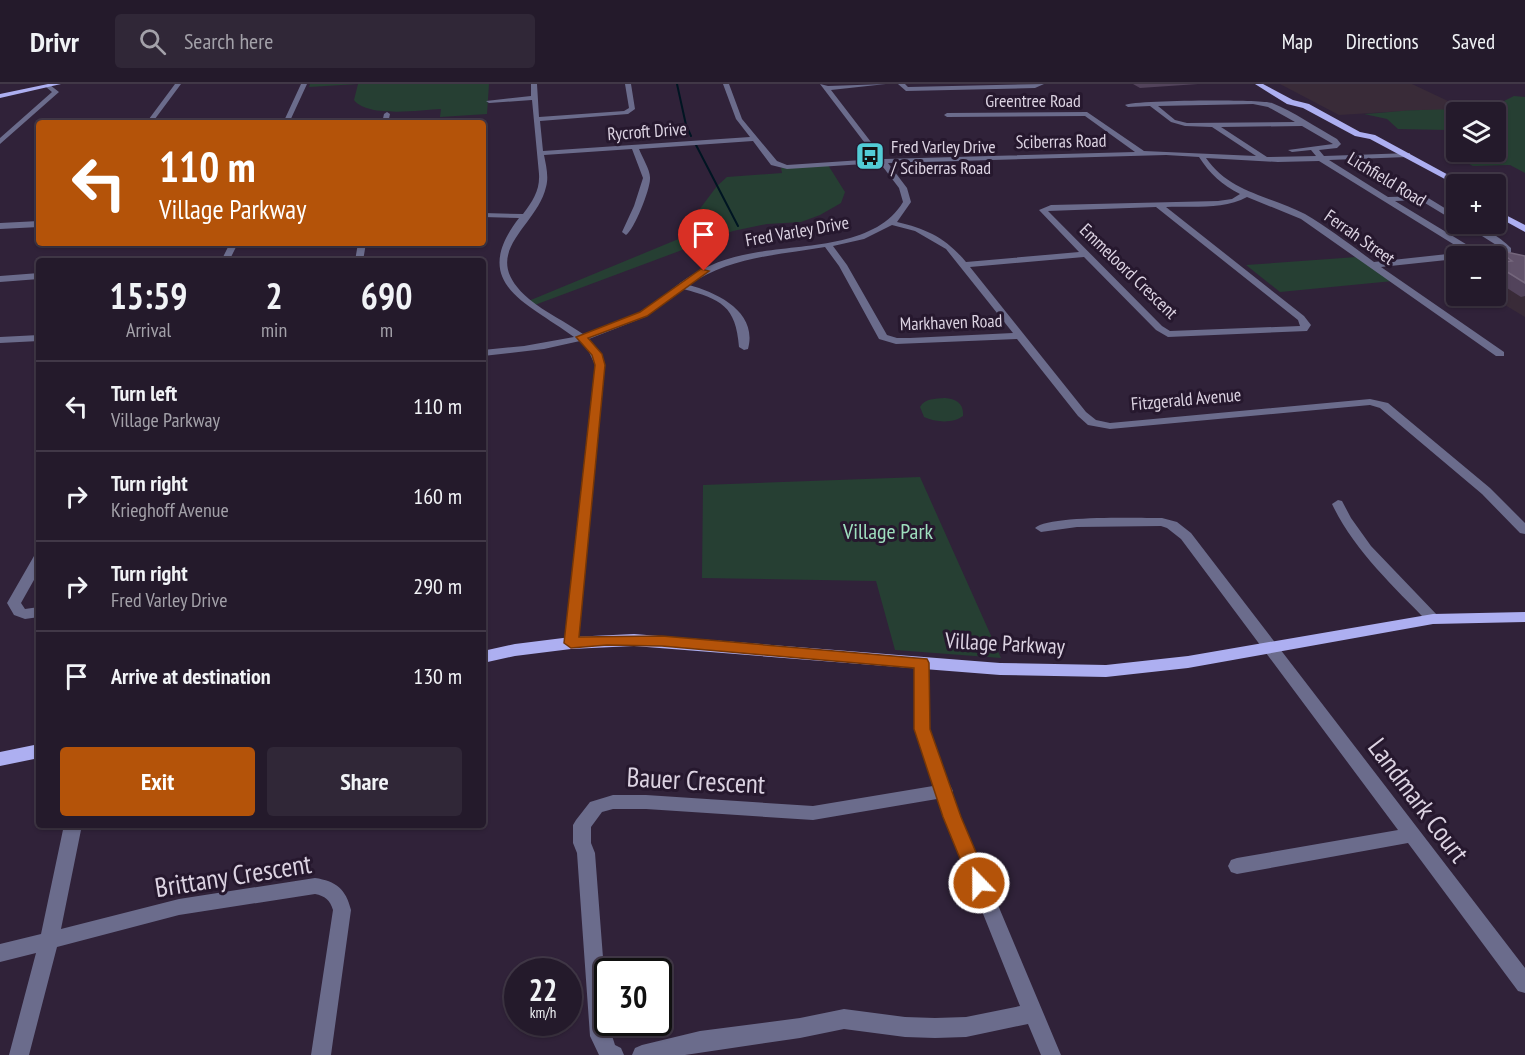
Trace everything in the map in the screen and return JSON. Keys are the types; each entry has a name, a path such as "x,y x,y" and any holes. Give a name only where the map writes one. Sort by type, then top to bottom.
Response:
{"main road":[{"path":"0,96 58,84"},
{"path":"1258,84 1358,134 1372,137 1446,176"},
{"path":"1273,84 1303,100 1306,106"},
{"path":"1358,134 1359,138 1446,186"},
{"path":"1506,209 1525,219"},
{"path":"1506,219 1525,229"},
{"name":"Village Parkway","path":"486,656 571,643 607,640 662,641 1000,669 1106,670 1149,667 1271,648 1433,619 1524,616"},
{"path":"0,759 36,752"}],"street":[{"path":"151,120 178,84"},
{"path":"287,120 304,84"},
{"path":"534,84 543,186 509,240 503,266 510,284 520,298 581,337 597,354 600,365 571,643"},
{"path":"536,119 626,113 632,109 628,84"},
{"name":"Sciberras Road","path":"726,84 736,114 774,164 779,166 881,160 1143,154 1266,159 1407,155"},
{"path":"825,86 883,84"},
{"path":"901,84 906,89 1041,84"},
{"path":"0,142 56,92 48,86"},
{"path":"825,86 906,194 905,208 892,223"},
{"path":"489,101 535,98"},
{"path":"1128,105 1259,103 1270,105 1337,144 1292,150"},
{"path":"1151,104 1180,124 1215,126 1305,124"},
{"path":"386,120 387,114"},
{"name":"Greentree Road","path":"947,115 1088,114 1143,154"},
{"path":"1215,126 1266,159"},
{"name":"Rycroft Drive","path":"540,153 756,139"},
{"path":"626,232 647,178 634,146"},
{"path":"1313,148 1320,154 1320,158"},
{"name":"Ferrah Street","path":"1201,155 1211,172 1235,190 1289,208 1500,354"},
{"name":"Lichfield Road","path":"1320,158 1463,246"},
{"name":"Emmeloord Crescent","path":"1160,205 1301,318 1306,328 1168,334 1159,328 1045,214 1044,209 1226,202 1242,198 1246,194"},
{"path":"1387,198 1422,198 1446,212"},
{"path":"486,215 524,216"},
{"name":"Fred Varley Drive","path":"486,354 531,348 618,326 644,314 704,271 743,257 861,237 892,223"},
{"name":"Fitzgerald Avenue","path":"892,223 918,229 942,241 964,265 1086,419 1098,425 1110,426 1358,402 1384,405 1403,418 1486,491 1525,530"},
{"path":"0,226 36,224"},
{"path":"1485,234 1504,246"},
{"name":"Markhaven Road","path":"827,244 843,265 883,337 910,341 1021,336"},
{"path":"964,265 1085,254"},
{"path":"1371,265 1446,257"},
{"path":"0,279 36,276"},
{"path":"681,286 701,291 729,305 742,324 744,347"},
{"path":"0,340 36,338"},
{"path":"1338,504 1351,530 1433,619"},
{"name":"Landmark Court","path":"1041,528 1077,523 1162,522 1172,525 1186,536 1525,984"},
{"path":"36,564 14,603 19,612 25,614 36,612"},
{"path":"922,663 922,729 952,817 1050,1055"},
{"name":"Bauer Crescent","path":"614,1055 608,1052 600,1036 586,853 581,836 582,825 596,807 613,802 646,802 813,813 945,791"},
{"path":"19,1055 49,941 72,828"},
{"path":"1237,866 1411,835"},
{"name":"Brittany Crescent","path":"49,941 179,907 315,886 328,888 339,899 342,910 321,1055"},
{"path":"0,953 49,941"},
{"path":"642,1055 700,1041 801,1028 844,1019 904,1027 966,1027 1032,1012"}],"shaded area":[{"path":"1280,84 1412,84 1450,102 1446,102 1446,110 1339,115"},
{"path":"1525,257 1525,317 1506,306 1506,258"}],"green space":[{"path":"310,84 358,84 309,87"},
{"path":"358,84 489,84 487,114 440,117 441,109 395,112 371,109 361,106 354,100"},
{"path":"1514,96 1525,97 1525,173 1510,165 1473,166 1465,162 1506,162 1506,102 1504,101"},
{"path":"1446,109 1446,130 1398,129 1387,119 1364,114"},
{"path":"828,165 845,192 841,203 820,215 801,222 767,224 733,231 532,306 526,302 693,233 693,218 717,186 727,177 782,173 781,168"},
{"path":"1357,257 1393,281 1280,292 1246,265"},
{"path":"945,398 958,402 963,416 959,419 944,421 924,417 920,407 922,404"},
{"name":"Village Park","path":"920,477 1001,658 895,650 876,581 702,578 703,485"}],"building":[{"path":"1506,252 1525,256 1525,283 1506,271 1506,262 1512,261 1506,257"}],"waterway":[{"path":"677,84 686,125 691,136"},
{"path":"696,145 738,226"}],"place":[{"name":"Fred Varley Drive / Sciberras Road","path":"870,156"}],"route":[{"path":"704,271 644,314 618,326 581,337 597,354 600,365 571,643 607,640 662,641 922,663 920,704 922,729 952,817 979,883"}]}
